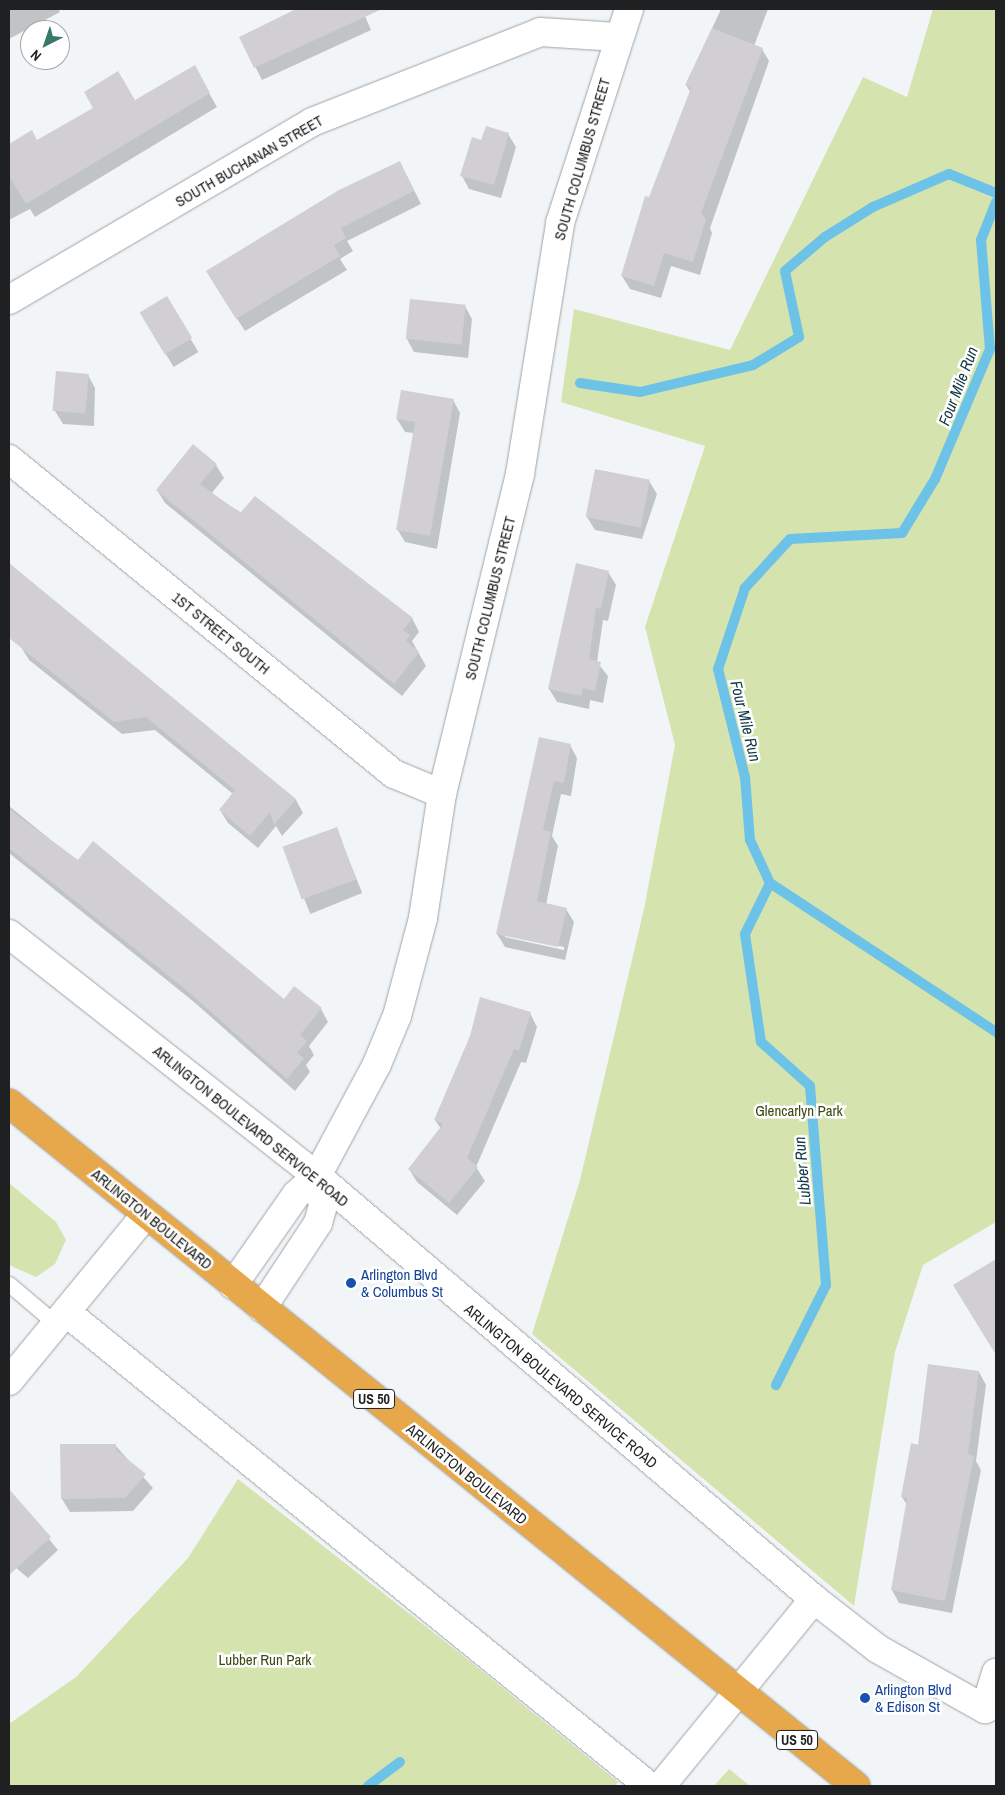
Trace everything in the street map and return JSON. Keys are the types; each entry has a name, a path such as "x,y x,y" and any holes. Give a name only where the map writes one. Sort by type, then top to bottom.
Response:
{"highway":[{"name":"ARLINGTON BOULEVARD","path":"9,1103 739,1694 856,1786"}],"street":[{"name":"SOUTH COLUMBUS STREET","path":"233,1285 296,1194 317,1176 373,1072 397,1016 423,918 442,794 520,474 560,223 618,37 630,9"},
{"name":"SOUTH BUCHANAN STREET","path":"9,300 312,122 540,32 618,37"},
{"name":"1ST STREET SOUTH","path":"9,459 394,774 442,794"},
{"name":"ARLINGTON BOULEVARD SERVICE ROAD","path":"9,934 317,1176 814,1599 904,1666 985,1710 996,1673"},
{"path":"262,1308 318,1222 323,1204 317,1176"},
{"path":"9,1381 146,1214"},
{"path":"61,1318 649,1786"},
{"path":"661,1786 739,1694 814,1599"}],"lane":[{"path":"9,1284 61,1318"}],"green space":[{"name":"Glencarlyn Park","path":"933,9 996,9 996,1222 923,1265 895,1352 854,1606 532,1334 580,1180 644,909 675,745 645,627 705,446 561,402 574,309 730,350 863,77 907,97"},
{"path":"9,1183 56,1222 66,1240 55,1264 36,1277 9,1265"},
{"name":"Lubber Run Park","path":"238,1479 467,1659 618,1782 615,1786 9,1786 9,1724 76,1677 188,1558"},
{"path":"729,1769 750,1786 714,1786"}],"building":[{"path":"296,9 382,9 254,68 239,37"},
{"path":"712,28 763,48 701,213 706,219 693,262 664,253 654,286 621,276 645,196 649,197 691,88 685,85"},
{"path":"195,65 210,93 26,204 9,176 9,144 32,130 37,140 93,108 84,92 118,71 135,100"},
{"path":"486,126 509,133 494,185 460,176 472,137 481,140"},
{"path":"400,161 414,191 341,228 346,238 334,245 340,256 236,319 206,271 339,190"},
{"path":"167,296 192,338 165,354 140,312"},
{"path":"410,299 466,305 462,345 406,339"},
{"path":"56,371 89,374 85,414 53,411"},
{"path":"401,390 454,399 430,536 396,530 415,422 396,419"},
{"path":"193,444 217,464 200,484 240,513 255,496 413,618 403,630 410,635 406,641 419,652 394,684 156,490"},
{"path":"595,469 650,480 641,528 586,517"},
{"path":"9,563 296,799 274,825 270,812 250,836 219,810 235,790 146,717 114,722 9,638"},
{"path":"576,563 609,571 601,609 596,608 589,659 601,662 595,691 583,688 581,696 548,689"},
{"path":"539,737 571,744 564,783 554,781 543,830 551,832 537,901 567,908 558,947 496,934"},
{"path":"9,809 78,860 93,841 284,999 294,986 322,1008 300,1035 307,1041 297,1053 304,1058 287,1079 185,989 9,848"},
{"path":"337,827 356,880 302,899 282,847"},
{"path":"480,997 531,1012 519,1051 514,1049 467,1158 478,1167 449,1203 408,1169 443,1124 434,1120 470,1036"},
{"path":"996,1259 996,1355 953,1285"},
{"path":"928,1364 979,1371 968,1454 974,1456 945,1601 891,1590 907,1498 901,1497 911,1443 918,1445"},
{"path":"60,1444 116,1444 116,1450 146,1474 125,1498 61,1499"},
{"path":"9,1489 51,1537 9,1575"}],"waterway":[{"path":"580,383 640,392 753,365 799,337 785,271 825,237 873,207 949,174 996,193"},
{"name":"Four Mile Run","path":"996,202 981,240 990,349 935,479 902,533 790,539 745,588 718,669 745,777 750,840 770,883 996,1032"},
{"name":"Lubber Run","path":"770,883 745,934 761,1042 810,1086 826,1285 776,1385"},
{"name":"Lubber Run","path":"368,1786 400,1762"}],"place":[{"name":"Arlington Blvd & Columbus St","path":"351,1283"},
{"name":"Arlington Blvd & Edison St","path":"865,1698"}]}
